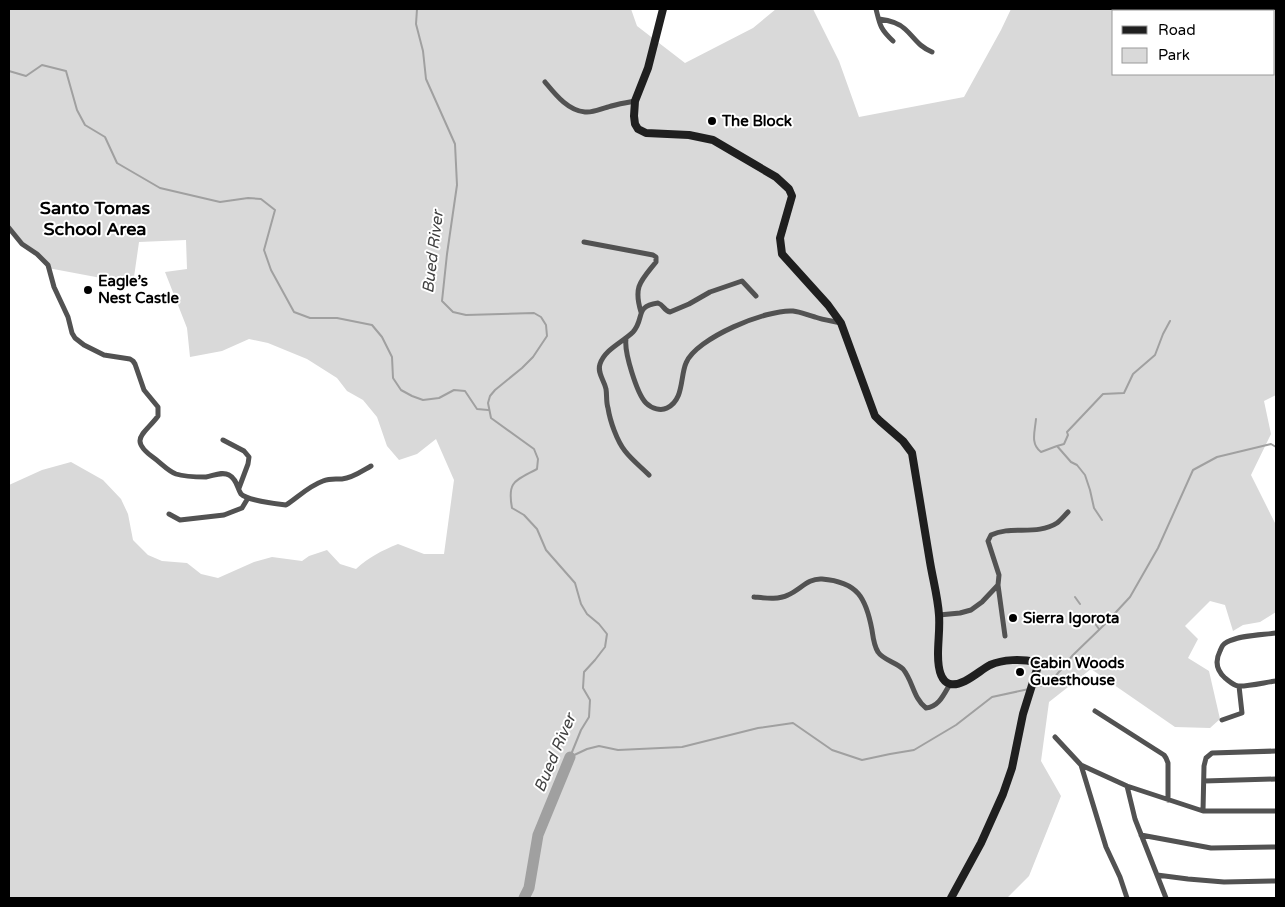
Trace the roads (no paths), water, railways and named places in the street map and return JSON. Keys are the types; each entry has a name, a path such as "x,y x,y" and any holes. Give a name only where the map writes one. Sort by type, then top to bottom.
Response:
{"main road":[{"path":"663,9 648,68 635,101 635,124 638,129 646,133 689,135 713,140 776,177 789,188 792,196 780,238 782,254 828,305 841,323 875,416 903,441 912,453 939,615 938,657 940,674 950,684 957,684 970,679 991,665 1002,662 1020,660 1036,662 1037,664 1038,668 1023,714 1012,768 1003,794 981,843 951,898"}],"street":[{"path":"876,9 884,33 893,41"},
{"path":"878,19 899,24 913,39 932,52"},
{"path":"545,82 567,105 585,112 592,112 613,105 635,101"},
{"path":"9,228 22,244 48,264 54,287 68,317 72,334 75,338 104,355 130,359 135,364 144,390 158,407 158,416 140,436 142,448 147,454 175,473 190,477 207,477 222,473 230,475 241,494 248,498 269,503 286,504 323,481 354,476 371,466"},
{"path":"584,242 656,257 656,262 640,283 638,296 641,312 637,326 626,339 605,356 599,369 606,388 609,413 623,449 649,475"},
{"path":"641,312 650,305 658,303 670,312 710,292 742,282 756,296"},
{"path":"626,339 626,349 640,395 650,407 658,409 667,408 678,397 685,364 690,355 698,348 738,325 763,316 791,311 841,323"},
{"path":"223,440 244,451 249,457 239,488"},
{"path":"169,514 180,520 224,514 242,508 248,498"},
{"path":"1005,636 998,585 999,575 988,542 990,535 1008,530 1048,528 1068,512"},
{"path":"754,597 782,597 797,590 806,583 818,579 845,584 853,588 867,606 874,642 879,654 901,667 920,703 926,708 931,708 937,704 950,684"},
{"path":"939,615 971,610 982,602 998,585"},
{"path":"1276,633 1232,640 1222,645 1217,656 1216,665 1218,671 1232,683 1239,686 1276,681"},
{"path":"1222,720 1242,713 1239,686"},
{"path":"1095,711 1164,755 1168,763 1168,800"},
{"path":"1055,737 1081,765 1127,786 1168,800 1203,811 1276,811"},
{"path":"1203,811 1204,766 1206,758 1212,753 1276,750"},
{"path":"1081,765 1106,847 1120,877 1127,898"},
{"path":"1204,782 1276,779"},
{"path":"1127,786 1132,809 1141,835 1166,898"},
{"path":"1141,835 1211,848 1276,847"},
{"path":"1157,875 1224,882 1276,881"}],"waterway":[{"name":"Bued River","path":"417,9 416,24 423,51 426,79 455,144 457,185 442,301 453,312 466,315 534,313 541,317 546,325 547,336 533,357 495,390 490,396 488,403 491,418 534,449 538,459 537,469 514,483 511,492 512,508 524,515 537,529 546,550 575,583 581,604 587,614 607,634 605,647 584,672 583,688 590,700 589,717 581,730 570,757"},
{"path":"9,71 26,76 42,65 66,71 77,110 85,125 105,137 117,163 160,188 220,202 248,198 261,199 275,210 264,250 271,270 294,312 310,318 337,318 372,325 382,337 392,357 393,378 401,390 423,400 439,398 454,390 465,391 477,409 488,410"},
{"path":"1057,446 1064,444 1068,435 1067,432 1103,394 1124,393 1133,374 1155,355 1170,321"},
{"path":"1036,419 1035,445 1041,452 1057,446 1071,462 1077,465 1085,475 1094,508 1102,520"},
{"path":"1034,687 1049,684 1073,655 1130,597 1158,548 1193,470 1217,457 1271,444 1276,447"},
{"path":"1075,597 1080,604"},
{"path":"1093,621 1099,629"},
{"path":"570,757 599,746 618,750 682,747 758,728 793,723 832,750 862,760 914,750 956,725 992,697 1029,689"},
{"name":"Bued River","path":"524,898 529,888 538,835 570,757"}],"place":[{"name":"The Block","path":"712,121"},
{"name":"Eagle’s Nest Castle","path":"88,290"},
{"name":"Sierra Igorota","path":"1013,618"},
{"name":"Cabin Woods Guesthouse","path":"1020,672"}],"district":[{"name":"Santo Tomas School Area","path":"95,218"}]}
